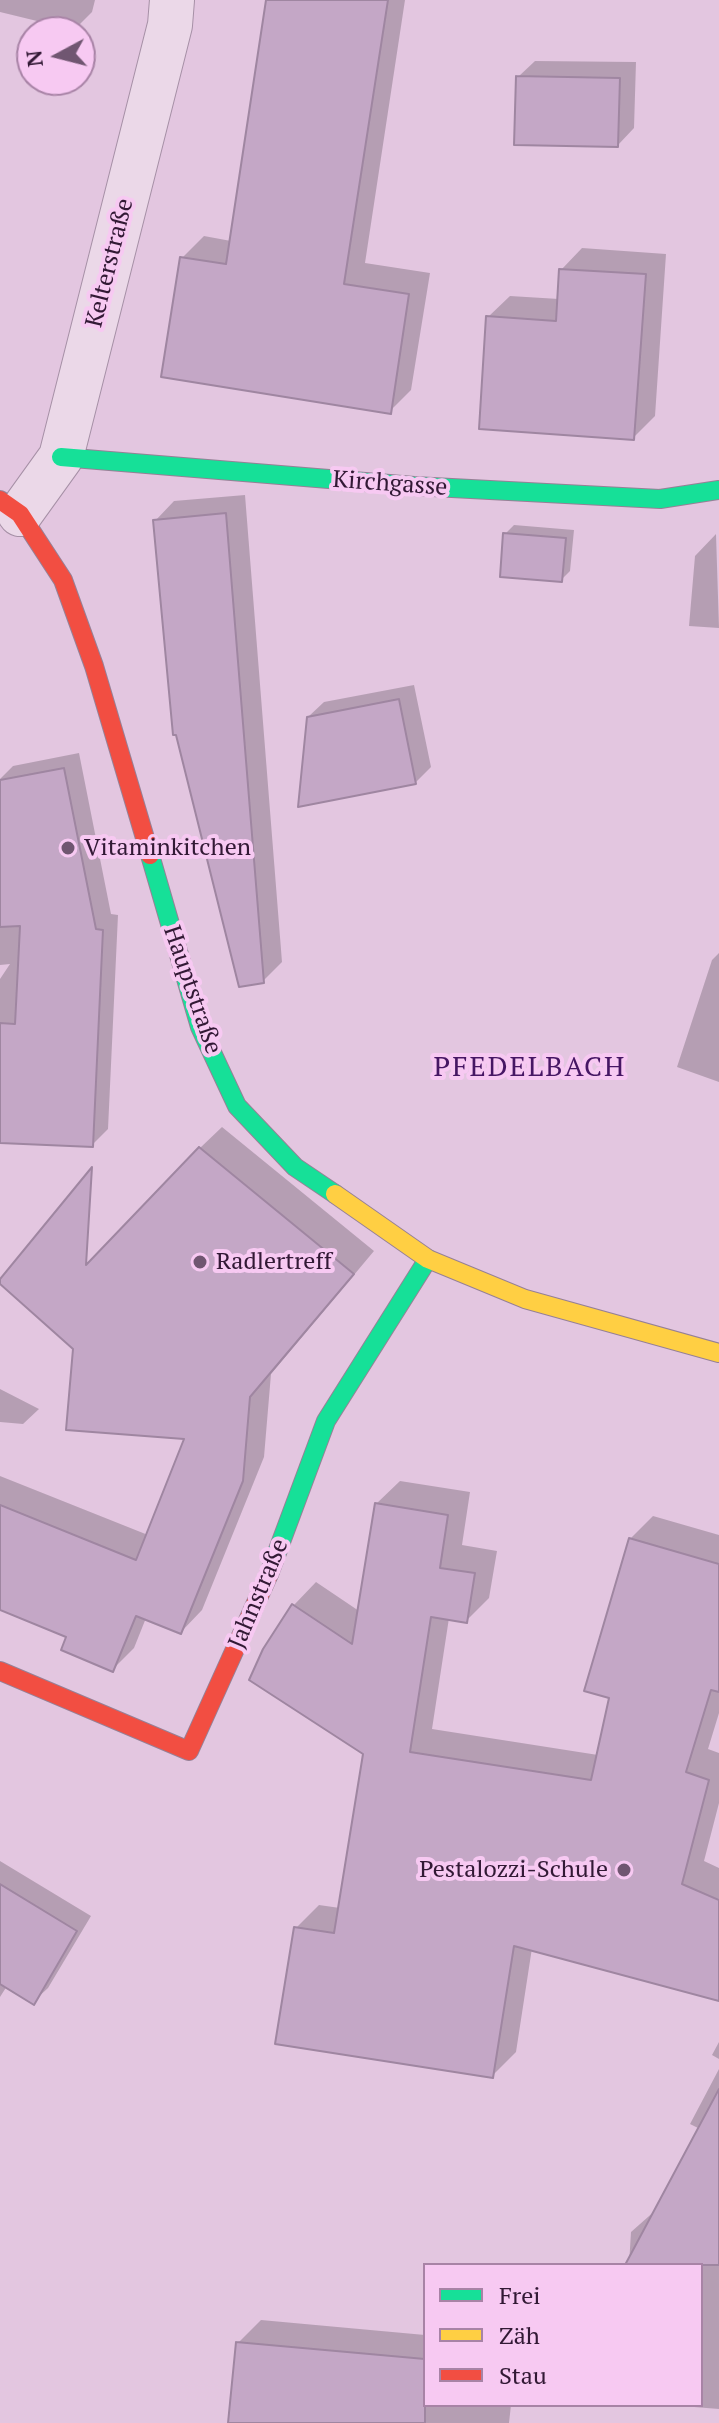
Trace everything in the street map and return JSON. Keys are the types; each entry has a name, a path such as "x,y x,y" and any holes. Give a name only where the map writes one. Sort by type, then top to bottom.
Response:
{"street":[{"name":"Kelterstraße","path":"10,507 61,457 170,25 172,0"},
{"name":"Kirchgasse","path":"61,457 414,486 660,499 719,490"},
{"name":"Hauptstraße","path":"10,507 63,580 94,666 200,1027 237,1106 295,1167 428,1259 525,1299 719,1353"},
{"name":"Jahnstraße","path":"0,1671 189,1751 267,1579 326,1421 428,1259"}],"building":[{"path":"266,0 388,0 344,284 409,294 391,414 161,377 180,257 226,264"},
{"path":"516,76 620,78 618,147 514,145"},
{"path":"559,269 646,274 634,440 479,429 486,316 556,321"},
{"path":"226,513 264,983 239,987 176,735 173,735 153,520"},
{"path":"503,533 566,538 562,582 500,577"},
{"path":"399,699 416,784 298,807 307,717"},
{"path":"64,768 96,929 103,930 93,1147 0,1143 0,1023 15,1024 20,926 0,927 0,780"},
{"path":"199,1147 354,1274 250,1397 243,1481 181,1634 136,1616 113,1672 61,1650 66,1637 0,1610 0,1505 136,1560 184,1439 66,1430 73,1349 0,1284 0,1279 92,1167 86,1265"},
{"path":"375,1503 448,1515 440,1568 475,1573 467,1623 431,1617 410,1752 591,1780 609,1698 584,1691 629,1538 719,1564 719,1692 711,1690 686,1772 709,1780 682,1884 719,1900 719,2001 514,1946 493,2078 275,2044 294,1927 334,1933 363,1754 249,1680 263,1649 292,1604 352,1644"},
{"path":"0,1884 77,1931 34,2005 0,1984"},
{"path":"719,2089 719,2265 626,2263"},
{"path":"236,2342 423,2359 425,2423 228,2423"}],"traffic: fast":[{"path":"61,457 414,486 660,499 719,490"},
{"path":"150,855 200,1027 237,1106 295,1167 335,1194"},
{"path":"269,1574 326,1421 428,1259"}],"traffic: slow":[{"path":"335,1194 428,1259 525,1299 719,1353"}],"traffic: jam":[{"path":"0,500 20,514 63,580 94,666 150,855"},
{"path":"0,1671 189,1751 269,1574"}],"place":[{"name":"Vitaminkitchen","path":"68,848"},
{"name":"Radlertreff","path":"200,1262"},
{"name":"Pestalozzi-Schule","path":"624,1870"}],"district":[{"name":"PFEDELBACH","path":"530,1068"}]}
